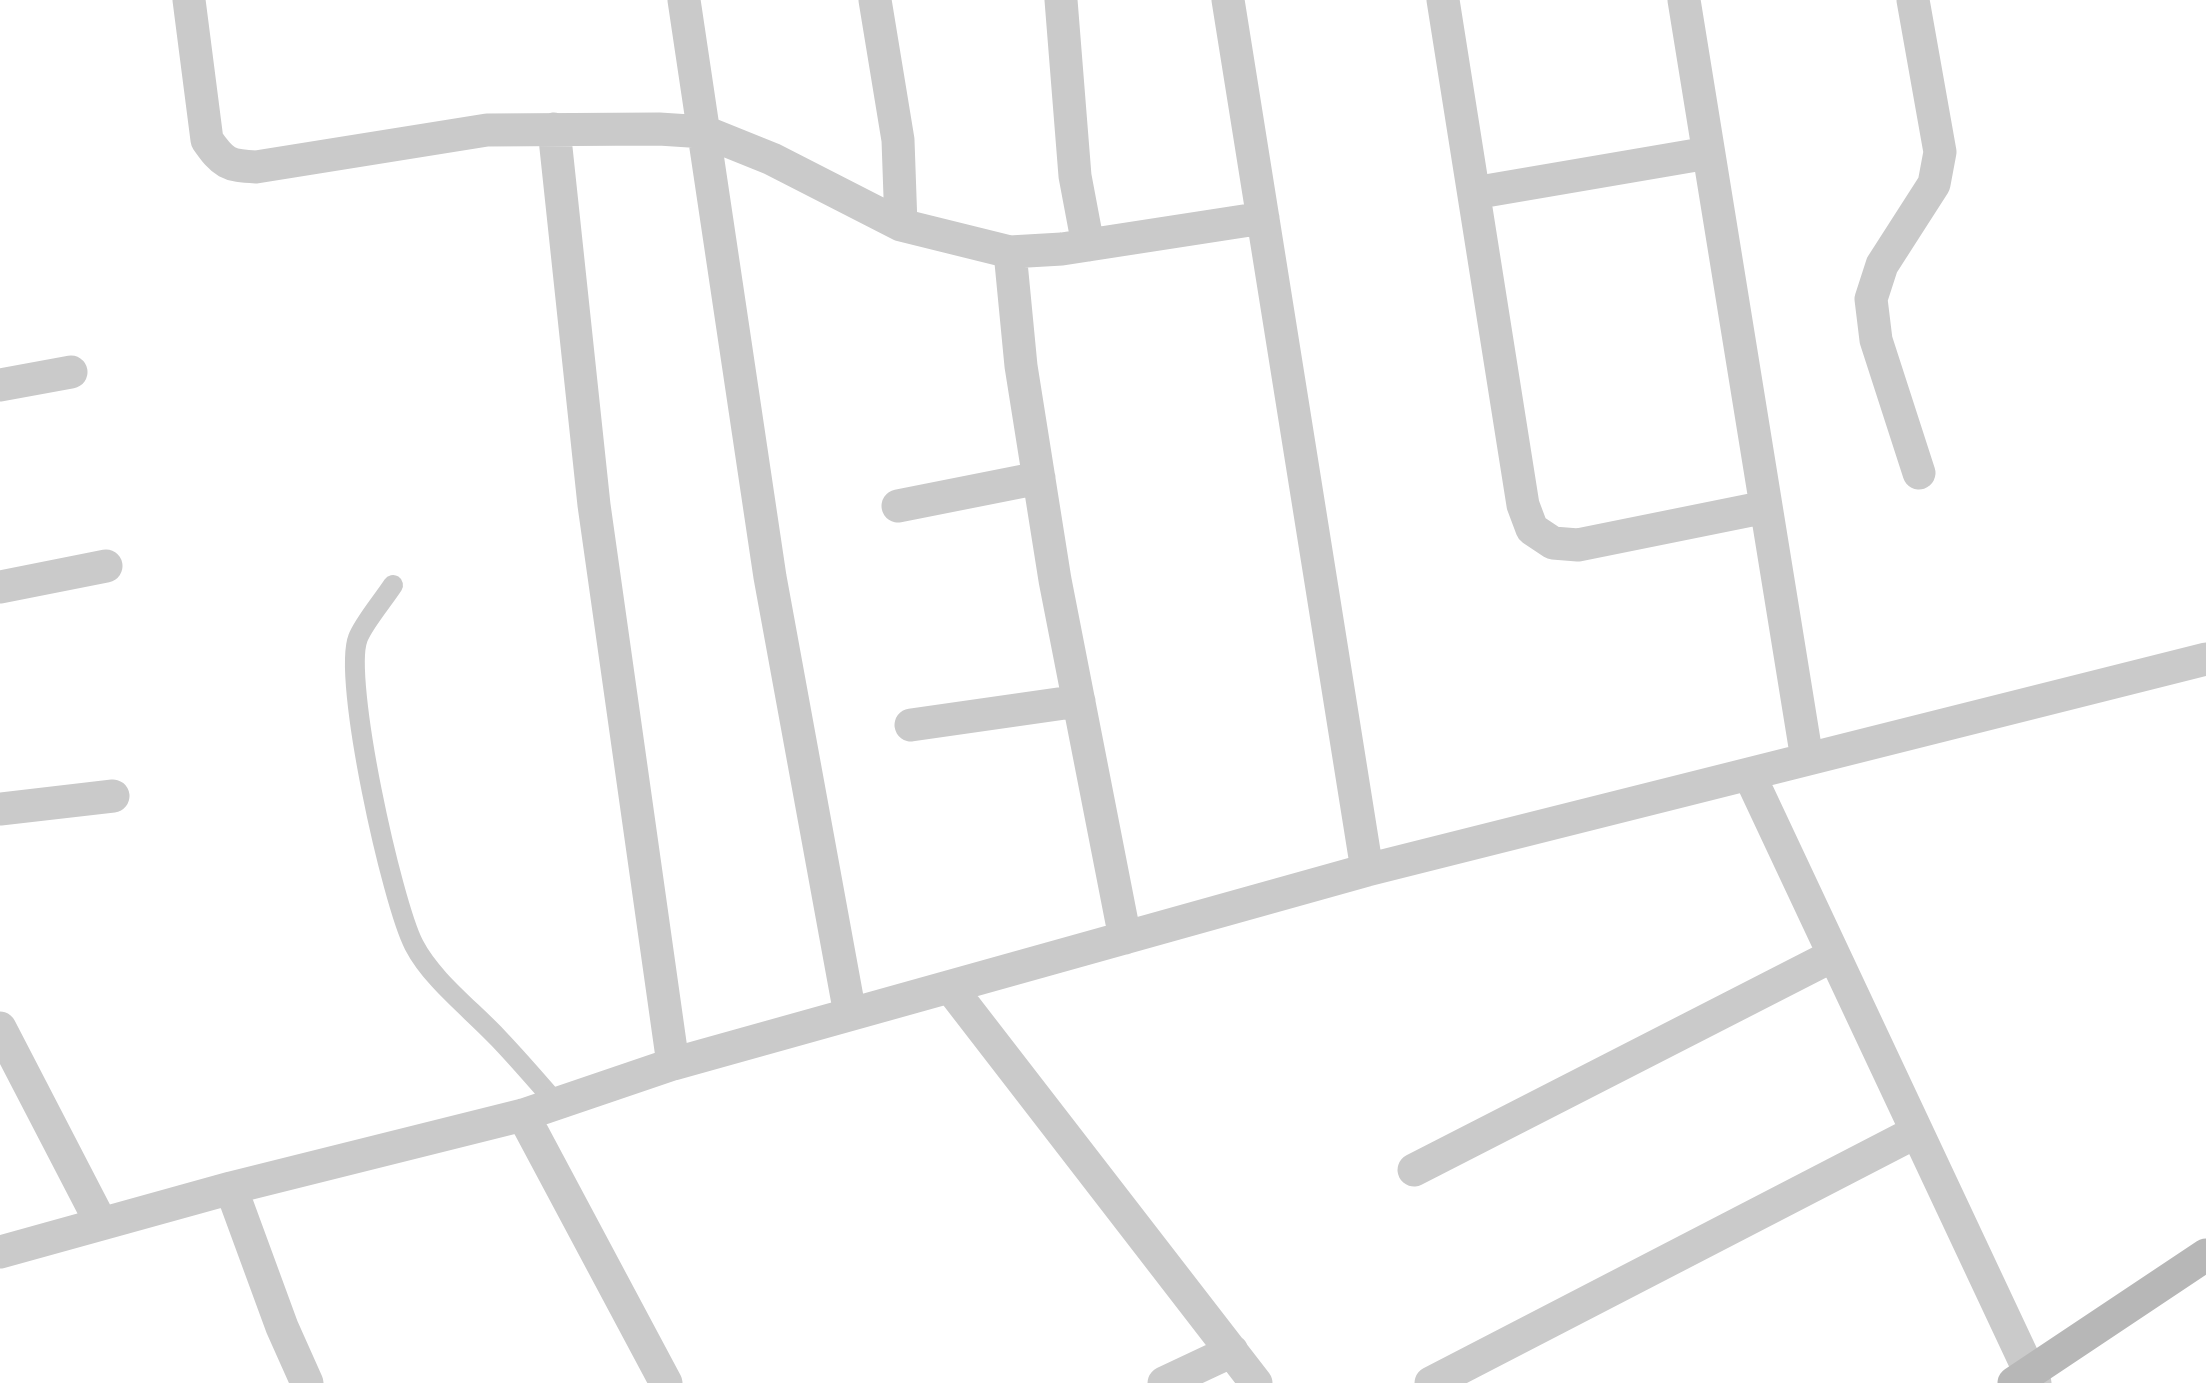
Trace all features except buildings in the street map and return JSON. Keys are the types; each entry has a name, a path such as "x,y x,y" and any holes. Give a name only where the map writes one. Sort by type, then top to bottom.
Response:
{"main road":[{"path":"2026,1379 2206,1255"}],"street":[{"path":"189,0 207,140 218,155 234,166 256,167 487,130 659,129 705,132 772,159 901,225 1010,252 1062,249 1263,218"},
{"path":"684,0 770,577 850,1014"},
{"path":"875,0 898,140 901,225"},
{"path":"1061,0 1075,176 1088,245"},
{"path":"1228,0 1367,870"},
{"path":"1443,0 1523,505 1532,529 1553,543 1578,544 1767,507"},
{"path":"1684,0 1807,759"},
{"path":"1914,0 1940,152 1934,184 1882,265 1871,299 1876,340 1918,473"},
{"path":"554,129 594,505 673,1064"},
{"path":"1474,193 1708,153"},
{"path":"1010,252 1021,366 1055,580 1125,938"},
{"path":"0,385 71,372"},
{"path":"898,506 1039,478"},
{"path":"0,587 106,566"},
{"path":"0,1252 231,1188 523,1115 673,1064 1367,870 2206,659"},
{"path":"911,725 1078,701"},
{"path":"1749,774 1916,1132 2026,1379"},
{"path":"0,809 113,796"},
{"path":"1414,1170 1834,956"},
{"path":"950,987 1256,1383"},
{"path":"0,1028 101,1223"},
{"path":"523,1115 666,1383"},
{"path":"1431,1383 1916,1132"},
{"path":"231,1188 282,1327 307,1383"},
{"path":"1164,1383 1232,1352"}],"lane":[{"path":"393,585 357,639 354,670 365,758 398,904 414,946 430,968 499,1039 557,1104"}]}
